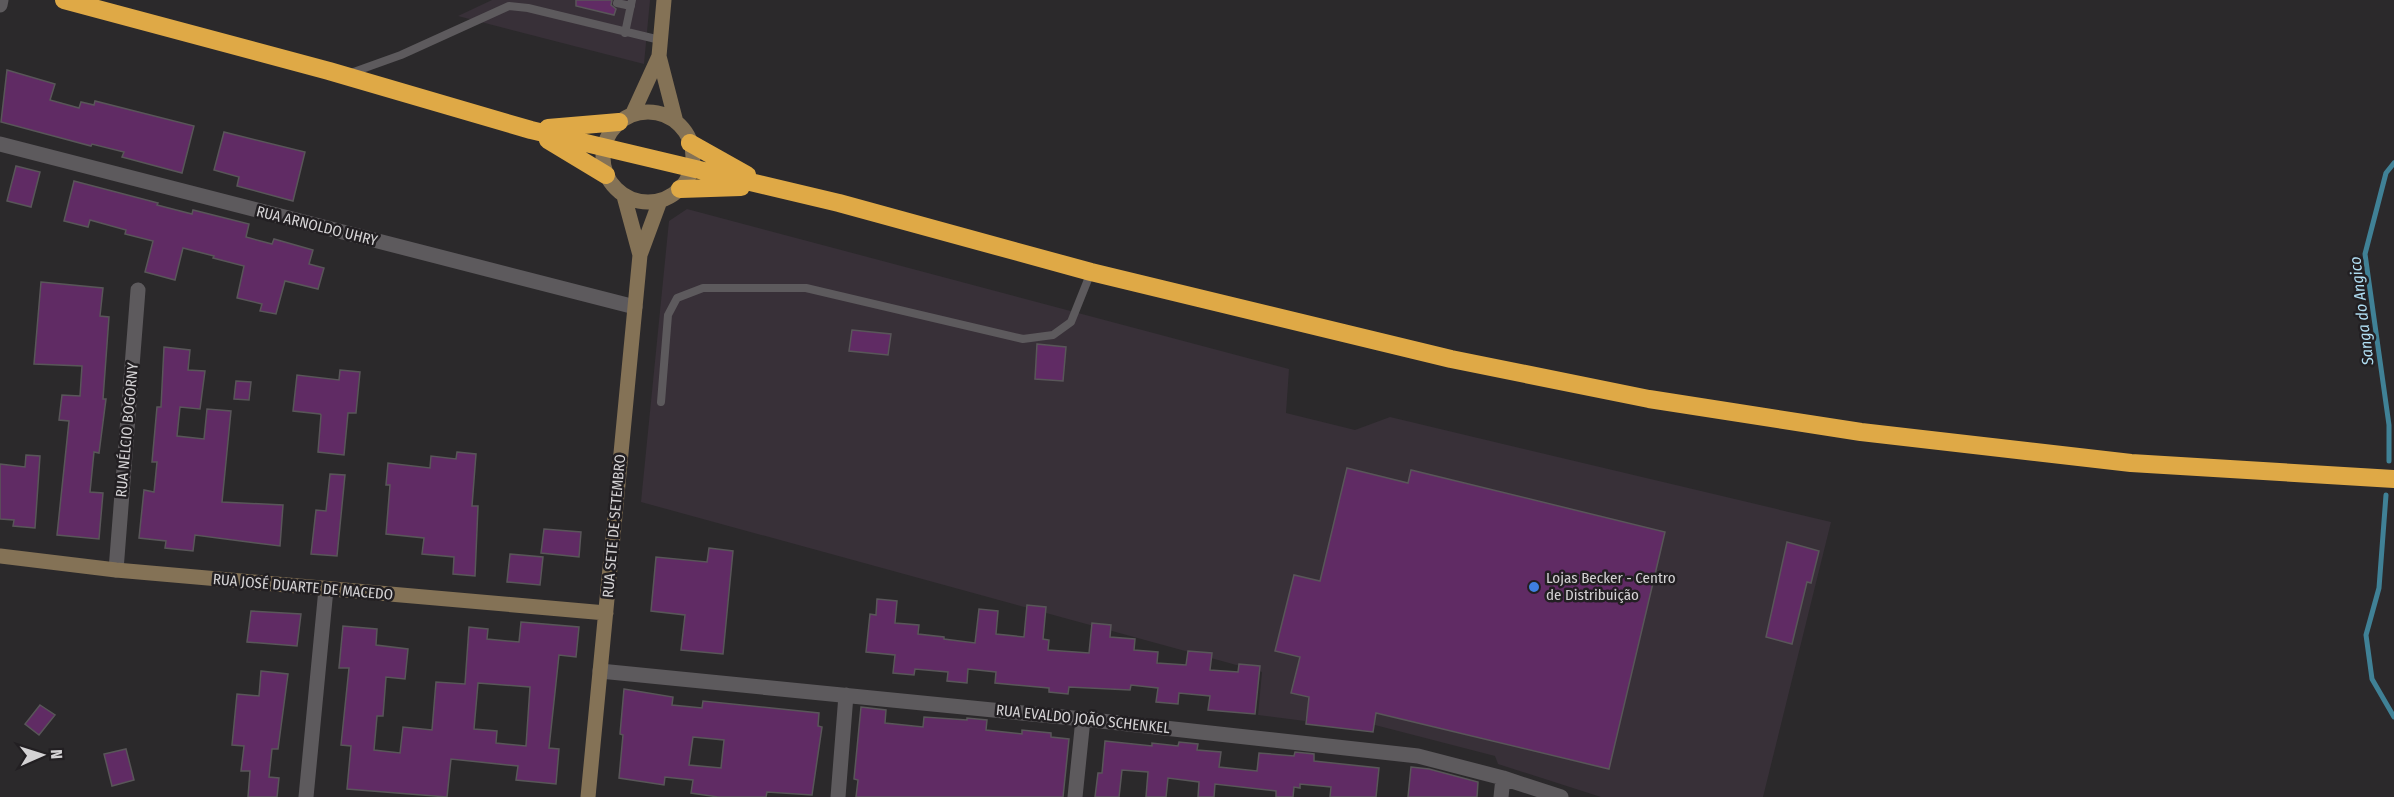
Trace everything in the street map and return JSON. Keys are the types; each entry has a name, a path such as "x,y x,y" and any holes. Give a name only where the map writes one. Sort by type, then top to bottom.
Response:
{"highway":[{"path":"64,0 345,76 531,130 839,203 1091,272 1451,359 1661,401 1861,432 2131,463 2394,478"},
{"path":"531,130 625,119"},
{"path":"531,130 606,175"},
{"path":"690,143 767,186"},
{"path":"680,189 767,186"}],"street":[{"path":"0,5 2,0"},
{"path":"664,0 659,56 676,122"},
{"path":"625,119 654,113 676,122 685,132 690,143 693,156 691,168 680,189 660,201 636,201 624,196 613,187 606,175 603,147 610,133 625,119 659,56"},
{"name":"RUA ARNOLDO UHRY","path":"0,144 635,307"},
{"name":"RUA SETE DE SETEMBRO","path":"624,196 640,255"},
{"name":"RUA SETE DE SETEMBRO","path":"588,797 640,255 660,201"},
{"name":"RUA NÉLCIO BOGORNY","path":"116,570 138,290"},
{"name":"RUA JOSÉ DUARTE DE MACEDO","path":"0,556 116,570 606,613"},
{"path":"306,797 326,589"},
{"name":"RUA EVALDO JOÃO SCHENKEL","path":"600,671 1083,719 1418,756 1503,778 1561,797"},
{"path":"838,797 846,695"},
{"path":"1075,797 1083,719"},
{"path":"1501,797 1503,778"}],"lane":[{"path":"345,76 401,55 524,0"},
{"path":"617,3 631,3 625,33"},
{"path":"509,6 528,8 660,40"},
{"path":"661,402 668,315 677,298 703,288 806,288 1023,339 1053,335 1071,322 1091,272"}],"shaded area":[{"path":"492,0 650,0 644,64 458,16"},
{"path":"687,209 1289,369 1286,413 1355,430 1390,417 1831,522 1763,797 1601,797 1498,764 1495,756 1375,725 1310,704 1305,721 1258,715 1262,672 641,502 669,221"}],"building":[{"path":"576,0 612,0 611,5 616,9 614,15 576,6"},
{"path":"7,70 55,84 50,100 79,108 81,102 94,105 95,101 194,126 182,173 122,157 124,152 92,144 91,146 1,122"},
{"path":"224,132 305,152 293,201 237,186 239,177 214,170"},
{"path":"16,166 40,172 31,207 7,201"},
{"path":"74,181 192,214 193,210 249,224 246,237 272,244 274,239 313,250 309,264 324,268 318,289 285,281 276,314 260,311 262,304 237,298 244,266 213,258 214,256 183,248 175,280 145,272 153,241 125,234 126,230 90,220 88,227 64,221"},
{"path":"41,282 103,288 100,316 109,317 103,399 106,399 99,453 94,452 90,492 103,493 99,539 57,535 69,421 59,420 62,395 80,396 82,366 34,364"},
{"path":"852,330 891,334 888,355 849,351"},
{"path":"1037,344 1066,347 1063,381 1035,379"},
{"path":"164,347 190,350 188,370 205,371 200,409 180,407 177,436 204,439 207,409 231,411 222,502 283,505 280,546 195,535 193,551 165,548 166,541 139,538 144,490 154,492 157,462 152,462 157,407 161,407"},
{"path":"340,370 360,372 356,413 348,413 344,455 318,452 320,414 293,411 297,375 339,380"},
{"path":"236,381 251,382 249,400 234,399"},
{"path":"457,452 476,454 472,506 478,506 475,576 453,574 454,557 422,554 424,538 386,534 390,485 386,485 388,463 430,468 431,456 456,459"},
{"path":"26,455 40,456 35,528 13,526 14,520 0,519 0,464 25,467"},
{"path":"1347,468 1408,483 1411,470 1665,532 1609,769 1376,713 1373,732 1306,724 1309,697 1291,693 1300,657 1275,651 1294,575 1320,581"},
{"path":"330,474 345,475 337,556 311,554 316,510 326,511"},
{"path":"544,529 581,532 579,557 541,553"},
{"path":"1787,542 1819,551 1811,583 1807,582 1792,644 1766,637"},
{"path":"709,548 733,551 723,654 681,650 685,615 651,611 656,557 707,562"},
{"path":"510,554 543,557 540,585 507,582"},
{"path":"877,599 897,601 895,623 919,625 918,634 944,637 944,639 975,643 979,609 998,611 996,634 1024,637 1027,605 1046,607 1043,639 1049,640 1048,650 1089,653 1092,623 1111,625 1110,637 1135,639 1134,650 1158,652 1157,663 1186,665 1188,651 1212,653 1210,670 1238,672 1239,664 1260,666 1255,714 1208,710 1210,696 1179,693 1178,704 1156,702 1158,688 1131,685 1130,690 1069,687 1068,694 1049,692 1049,688 995,683 996,672 968,669 967,683 947,681 948,672 915,669 914,675 893,673 895,655 866,652 870,614 876,615"},
{"path":"251,611 301,614 297,646 247,642"},
{"path":"521,622 579,627 576,657 559,655 549,748 559,749 556,784 516,780 518,766 451,759 447,797 347,789 351,746 341,745 349,668 339,668 343,626 377,629 376,645 408,649 405,679 386,677 383,716 377,716 374,750 400,753 403,727 432,730 436,682 465,684 469,627 488,629 487,639 519,642","holes":["478,683 530,687 526,746 496,743 497,731 474,729"]},
{"path":"261,671 288,674 278,749 272,749 269,777 279,778 277,797 248,797 250,771 241,771 244,746 232,745 237,694 259,696"},
{"path":"624,689 673,697 672,705 702,708 703,701 819,713 818,726 822,727 812,795 767,792 766,797 718,797 691,793 693,780 665,777 664,785 619,778 623,735 620,734","holes":["693,737 724,740 721,768 689,765"]},
{"path":"40,705 55,715 39,735 25,724"},
{"path":"861,707 886,710 885,723 923,727 924,717 967,720 967,718 987,720 986,730 1022,734 1022,730 1051,733 1051,737 1069,739 1063,797 856,797 858,780 854,779"},
{"path":"1105,741 1152,746 1152,743 1178,746 1179,742 1198,744 1197,750 1221,752 1219,767 1257,771 1259,753 1294,756 1295,752 1314,754 1314,761 1379,768 1376,797 1330,797 1331,787 1300,784 1300,788 1294,787 1293,797 1276,797 1276,791 1215,784 1214,797 1198,797 1199,782 1168,778 1166,797 1146,797 1148,772 1122,770 1119,797 1095,797 1098,773 1102,773"},
{"path":"126,749 134,780 112,786 104,754"},
{"path":"1411,767 1429,769 1478,782 1477,797 1408,797"}],"waterway":[{"name":"Sanga do Angico","path":"2389,461 2389,425 2365,254 2386,173 2394,163"},
{"path":"2386,495 2379,588 2366,635 2372,679 2394,717"}],"place":[{"name":"Lojas Becker - Centro de Distribuição","path":"1534,587"}]}
